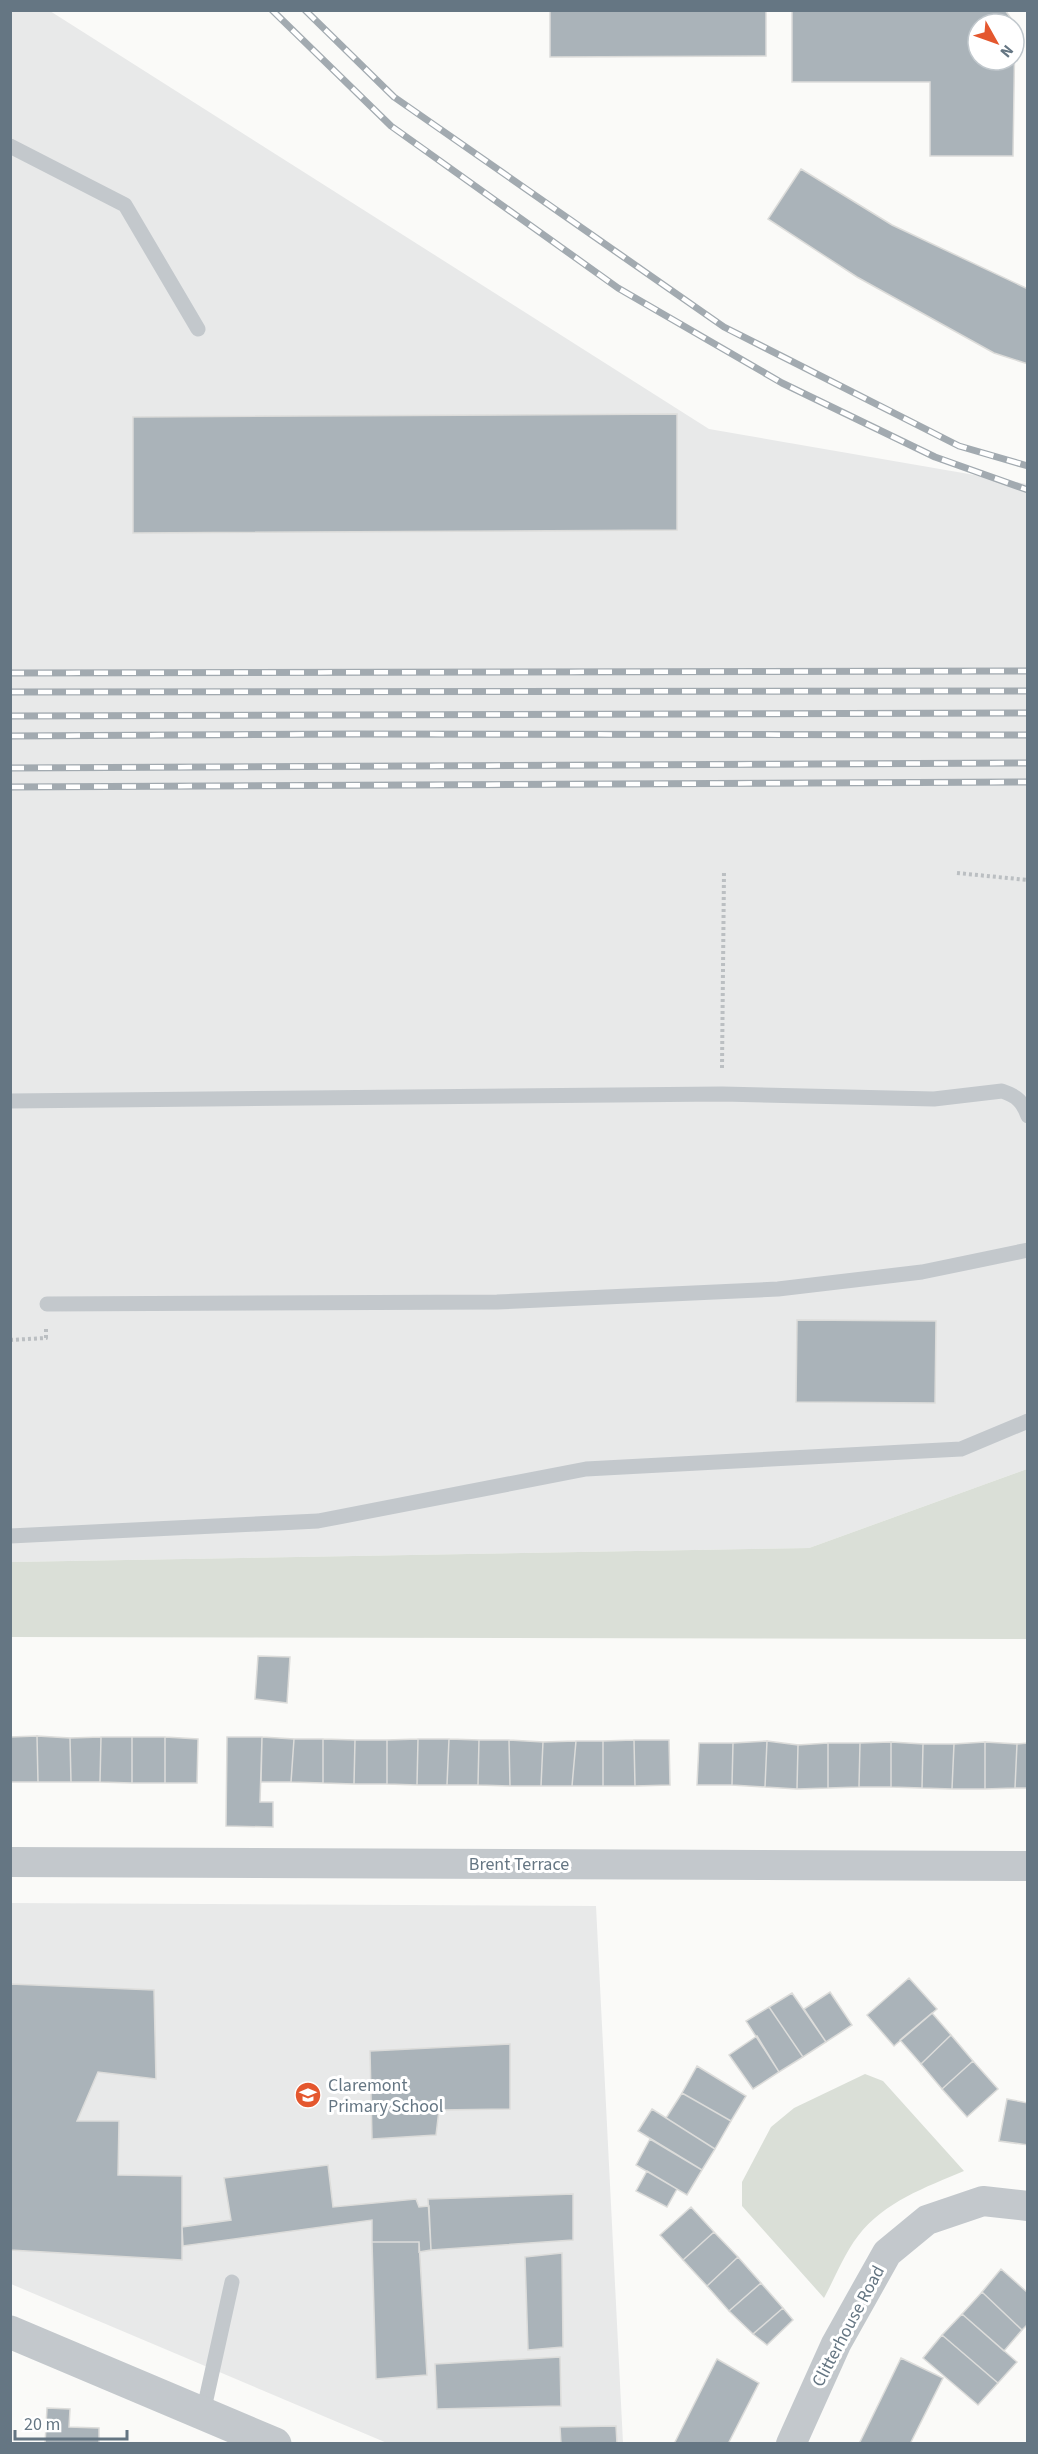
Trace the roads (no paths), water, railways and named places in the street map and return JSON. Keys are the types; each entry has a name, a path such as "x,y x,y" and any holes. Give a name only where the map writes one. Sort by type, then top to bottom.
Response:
{"street":[{"name":"Brent Terrace","path":"10,1862 1028,1866"},
{"name":"Clitterhouse Road","path":"791,2444 836,2343 887,2253 927,2220 983,2201 1028,2206"},
{"path":"10,2332 275,2444"}],"lane":[{"path":"10,146 124,205 198,329"},
{"path":"10,1101 722,1094 934,1099 1002,1091 1013,1095 1023,1103 1028,1116"},
{"path":"47,1304 497,1302 778,1290 922,1272 1028,1250"},
{"path":"10,1536 318,1521 586,1469 961,1449 1028,1421"},
{"path":"203,2413 232,2282"}],"railway":[{"path":"272,10 391,126 618,288 782,383 935,457 1028,490"},
{"path":"305,10 394,97 724,327 959,446 1028,466"},
{"path":"10,673 1028,671"},
{"path":"10,692 1028,691"},
{"path":"10,716 1028,713"},
{"path":"10,736 1028,735"},
{"path":"10,768 1028,763"},
{"path":"10,787 1028,782"}],"place":[{"name":"Claremont Primary School","path":"308,2095"}]}
